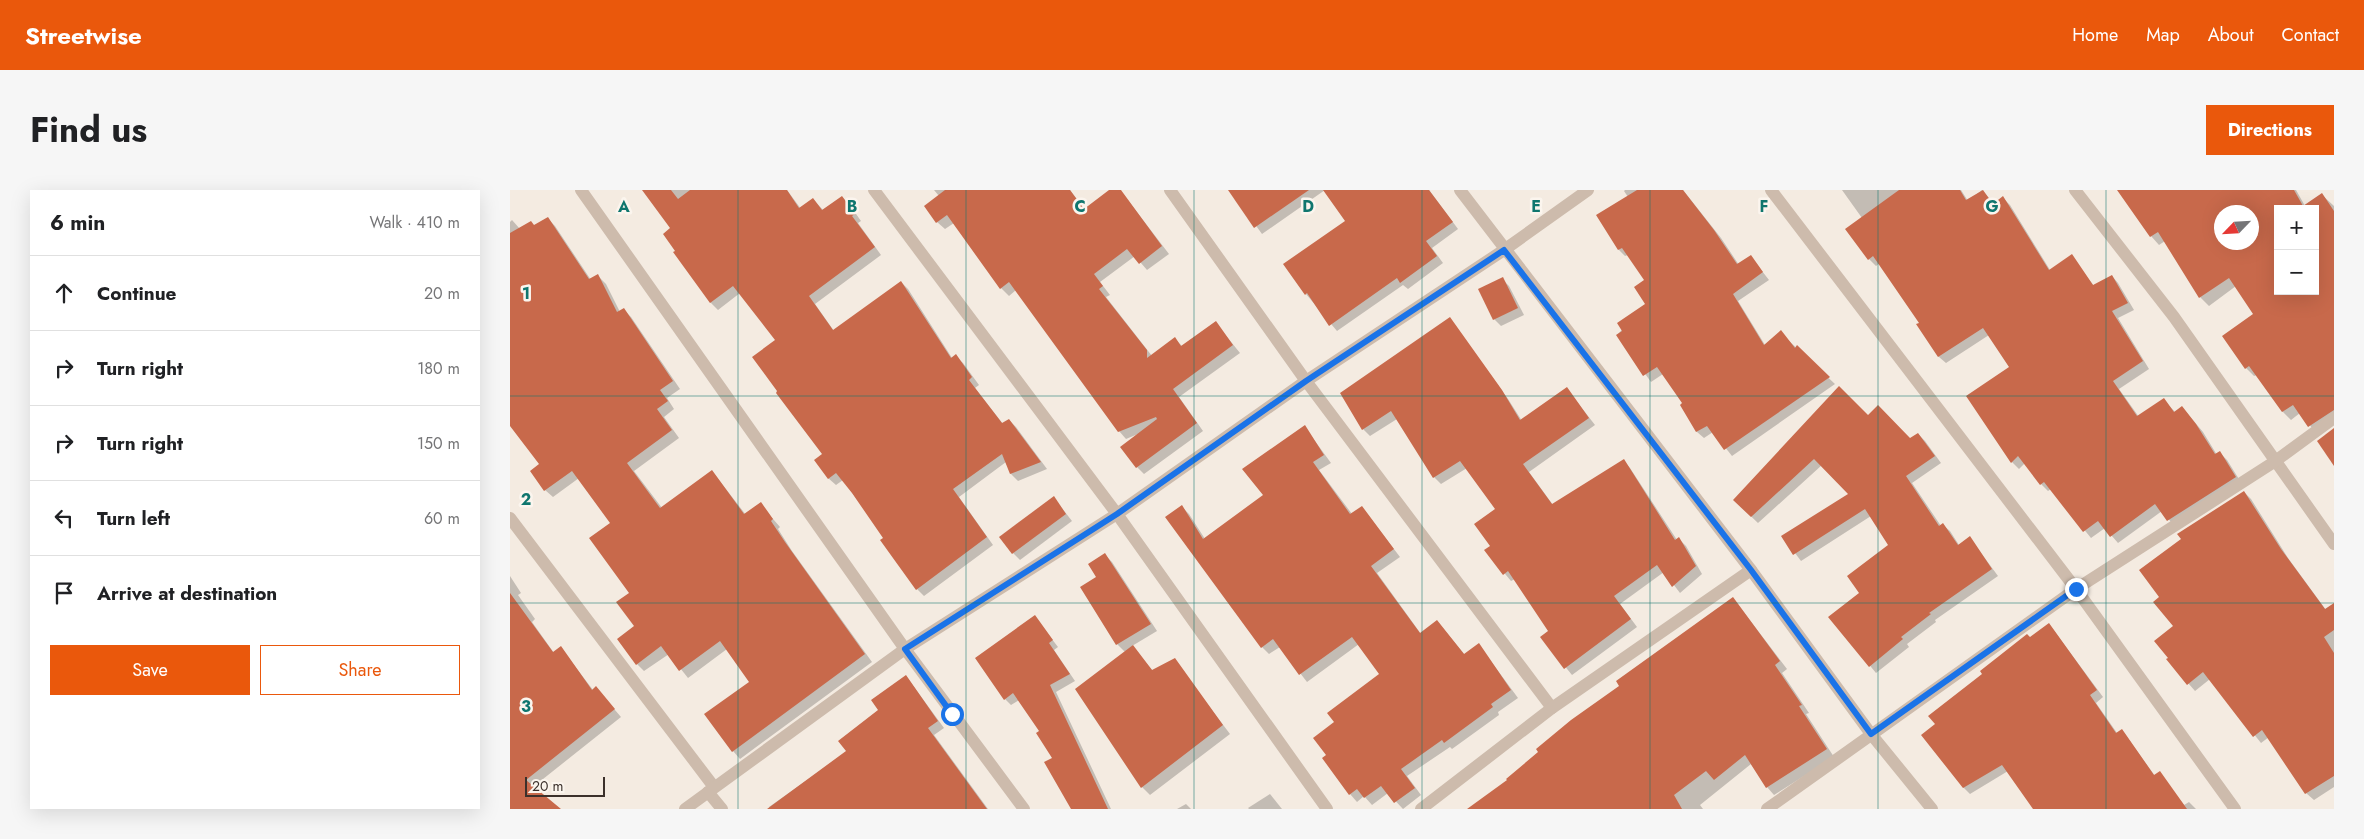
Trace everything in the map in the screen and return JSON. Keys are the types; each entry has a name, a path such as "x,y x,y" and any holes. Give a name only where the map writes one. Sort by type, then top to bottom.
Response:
{"street":[{"path":"582,190 905,649 1024,809"},
{"path":"874,190 1117,514 1327,809"},
{"path":"1170,190 1306,381 1552,708"},
{"path":"1460,190 1504,250 1751,570 1871,734 1932,809"},
{"path":"685,809 905,649 1117,514 1306,381 1504,250 1588,190"},
{"path":"1771,190 2076,589 2235,809"},
{"path":"2075,190 2174,316 2274,462 2334,544"},
{"path":"1767,809 2076,589 2274,462 2334,418"},
{"path":"510,518 711,790 722,809"},
{"path":"1422,809 1552,708 1751,570"}],"building":[{"path":"642,190 671,190 678,199 690,190 787,190 799,208 813,198 822,210 842,196 855,214 852,216 875,247 809,296 833,330 901,281 951,358 956,354 972,377 969,380 1002,423 1009,419 1041,462 1010,474 1002,454 953,489 987,537 916,590 880,540 883,538 852,493 836,473 828,479 814,460 822,454 776,393 777,391 752,357 775,340 733,286 710,303 673,252 675,251 663,234 670,228"},
{"path":"945,190 1070,190 1084,209 1109,190 1121,190 1162,246 1139,264 1127,249 1094,274 1103,286 1099,289 1147,350 1147,358 1175,337 1181,346 1216,321 1233,345 1173,389 1197,423 1136,468 1120,447 1157,419 1156,417 1118,432 1009,282 1000,289 947,215 936,223 924,206"},
{"path":"1228,190 1309,190 1254,228"},
{"path":"1323,190 1429,190 1453,222 1426,241 1437,256 1400,283 1397,278 1329,326 1307,293 1305,295 1283,264 1345,221"},
{"path":"1637,190 1683,190 1737,264 1751,255 1763,272 1733,294 1764,345 1781,330 1795,348 1797,345 1830,377 1724,450 1707,426 1696,432 1680,405 1682,403 1657,367 1643,376 1616,335 1622,331 1617,323 1645,304 1634,287 1644,280 1622,248 1618,250 1596,215"},
{"path":"1899,190 1960,190 1966,200 1983,190 1993,204 2003,196 2049,270 2072,254 2093,285 2112,275 2128,303 2112,311 2143,361 2113,381 2137,416 2164,398 2174,412 2182,406 2215,454 2220,451 2236,477 2167,521 2155,504 2110,537 2098,521 2083,532 2044,482 2040,485 2018,456 2011,463 1966,396 2009,367 1983,328 1938,357 1916,324 1919,323 1873,256 1868,260 1845,229"},
{"path":"2117,190 2294,190 2302,205 2274,205 2274,295 2319,295 2319,205 2304,205 2322,193 2334,211 2334,410 2308,427 2293,405 2282,412 2249,366 2245,369 2222,336 2253,314 2229,278 2199,298 2158,232 2150,237"},
{"path":"548,217 589,279 598,274 617,312 624,308 673,381 660,390 668,401 657,409 672,430 627,463 660,508 712,470 744,514 761,502 773,519 771,521 785,542 865,654 732,752 704,714 749,682 720,641 679,671 661,646 636,665 617,639 634,626 616,602 629,593 589,538 610,523 572,471 544,491 530,471 539,464 510,426 510,233 531,221 534,225"},
{"path":"1503,277 1518,308 1493,320 1478,289"},
{"path":"1450,317 1502,390 1520,420 1567,387 1589,418 1523,464 1552,504 1624,459 1675,540 1679,537 1696,566 1672,587 1657,565 1614,596 1631,619 1564,669 1540,637 1548,631 1508,571 1503,575 1484,550 1490,546 1474,524 1495,509 1460,461 1433,478 1391,411 1362,430 1340,393"},
{"path":"1839,386 1868,415 1878,405 1910,438 1918,433 1935,456 1906,476 1939,526 1943,523 1958,545 1970,536 1992,569 1929,613 1931,614 1901,637 1903,639 1869,667 1828,617 1859,593 1847,576 1888,545 1865,509 1793,555 1781,536 1848,494 1814,459 1751,517 1733,500"},
{"path":"1305,425 1324,455 1313,462 1350,514 1362,506 1394,549 1371,566 1420,633 1437,620 1464,654 1479,643 1511,690 1491,704 1493,707 1444,743 1442,740 1401,769 1415,788 1394,803 1381,786 1364,798 1357,789 1349,795 1322,758 1326,755 1313,738 1334,722 1327,713 1379,674 1352,637 1299,675 1273,639 1261,648 1165,517 1182,505 1203,539 1263,495 1242,469"},
{"path":"2334,428 2334,466 2317,441"},
{"path":"2244,491 2281,549 2325,609 2334,603 2334,630 2324,637 2334,653 2334,776 2305,794 2262,730 2253,737 2203,672 2187,685 2166,659 2168,658 2154,641 2173,626 2153,602 2159,597 2139,570 2181,539 2177,534"},
{"path":"1054,496 1066,514 1012,554 999,537"},
{"path":"1105,553 1151,624 1116,645 1080,587 1096,577 1088,564"},
{"path":"510,593 553,652 561,646 592,690 596,686 615,709 526,780 561,809 510,809"},
{"path":"1733,597 1780,661 1775,665 1802,705 1799,706 1827,749 1766,788 1745,755 1714,780 1706,771 1674,795 1682,809 1467,809 1507,780 1538,752 1536,749 1571,720 1619,686 1616,681"},
{"path":"1035,615 1053,640 1049,643 1070,674 1050,685 1108,809 1071,809 1044,762 1052,758 1036,733 1039,731 1013,693 1004,700 975,658"},
{"path":"2049,623 2097,690 2090,695 2116,733 2122,729 2154,775 2160,771 2187,809 2033,809 2002,765 1963,788 1921,735 1935,724 1928,716 1982,674 1980,671 2027,634 2030,637"},
{"path":"1133,645 1152,670 1175,658 1223,725 1141,788 1075,689"},
{"path":"906,675 938,721 928,728 987,809 767,809 846,751 838,741 878,710 871,700"}],"route":[{"path":"952,714 905,649 1117,514 1306,381 1504,250 1751,570 1871,734 2076,589"}]}
